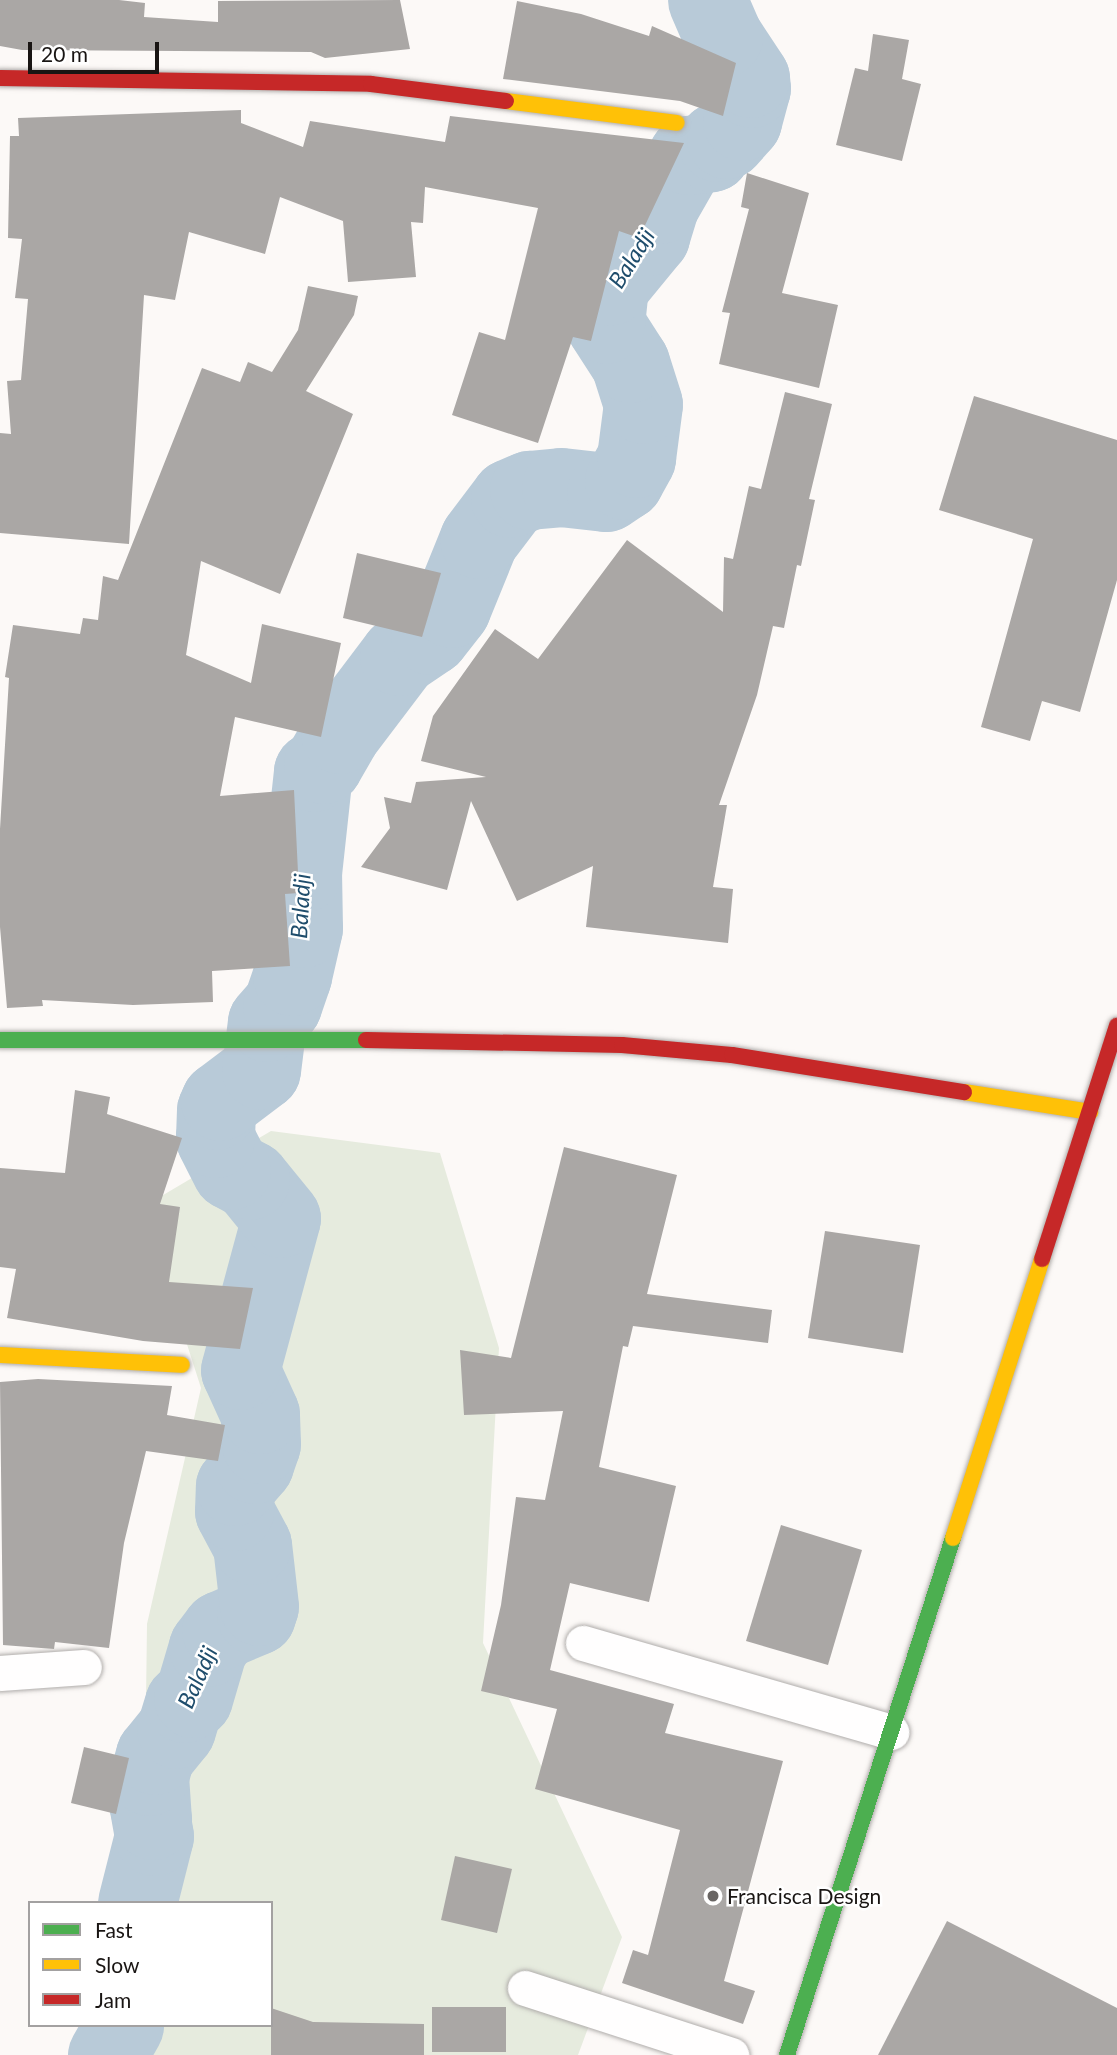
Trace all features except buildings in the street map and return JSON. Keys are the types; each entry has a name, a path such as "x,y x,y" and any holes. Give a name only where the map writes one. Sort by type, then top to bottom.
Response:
{"street":[{"path":"0,78 371,84 677,123"},
{"path":"0,1040 209,1037 622,1045 732,1055 1090,1112"},
{"path":"787,2055 1115,1041"},
{"path":"0,1356 182,1365"},
{"path":"583,1643 891,1732"},
{"path":"0,1673 84,1667"},
{"path":"525,1988 731,2055"}],"shaded area":[{"name":"Baladji","path":"271,1131 440,1153 499,1348 483,1643 622,1937 578,2055 87,2055 95,2027 273,2027 273,1901 132,1901 144,1855 147,1624 201,1388 143,1207"}],"waterway":[{"name":"Baladji","path":"138,1901 154,1836 148,1802 152,1820 149,1776 155,1755 176,1729 184,1703 193,1698 208,1647 221,1630 256,1615 259,1606 252,1545 234,1511 235,1486 254,1464 261,1444 260,1414 240,1370 281,1218 250,1180 231,1170 215,1138 216,1110 220,1101 261,1070 267,1022 282,1005 292,976 303,928 302,873 313,772 323,764 340,734 399,656 430,635 451,608 479,539 510,498 529,490 561,487 606,492 624,480 636,458 643,404 630,363 605,324 609,286 650,236 660,204 688,155 711,152 717,142 726,139 742,121 751,88 750,78 723,37 707,0"},
{"name":"Baladji","path":"107,2055 123,2027"}],"traffic: fast":[{"path":"0,1040 366,1040"},
{"path":"787,2055 953,1538"}],"traffic: slow":[{"path":"506,101 677,123"},
{"path":"964,1092 1090,1112"},
{"path":"953,1538 1042,1259"},
{"path":"0,1355 182,1365"}],"traffic: jam":[{"path":"0,78 371,84 506,101"},
{"path":"1042,1259 1117,1026"},
{"path":"366,1040 622,1045 732,1055 964,1092"}],"place":[{"name":"Francisca Design","path":"713,1896"}]}
